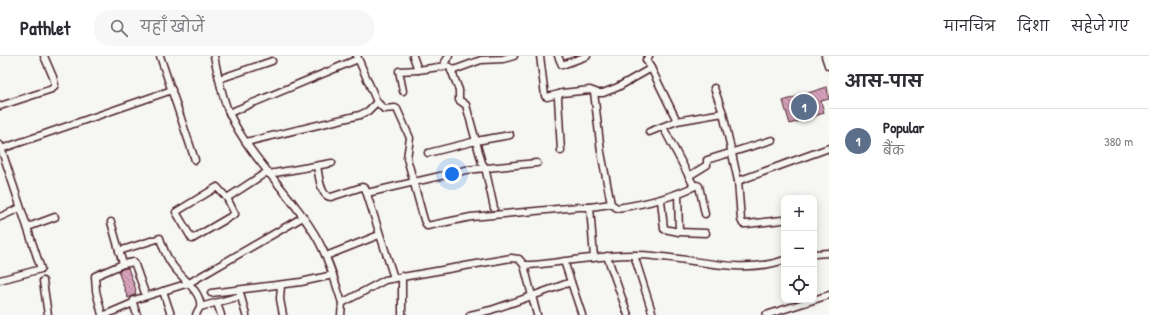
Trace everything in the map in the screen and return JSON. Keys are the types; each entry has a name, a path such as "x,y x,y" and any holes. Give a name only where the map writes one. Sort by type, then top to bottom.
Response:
{"street":[{"path":"0,106 52,89 55,85 44,56"},
{"path":"160,56 195,160"},
{"path":"214,56 229,113 246,142 268,173 303,216 326,256 342,303 340,315"},
{"path":"413,56 418,70"},
{"path":"445,62 449,56"},
{"path":"451,72 481,60 503,59 514,56"},
{"path":"540,56 545,96 547,97 562,93 590,90 601,94 613,90 647,72 651,68"},
{"path":"558,56 562,66 587,56"},
{"path":"649,56 646,60 677,121"},
{"path":"826,56 829,65"},
{"path":"229,113 357,58 377,102 384,109 397,109 410,138 407,158 412,181 424,220 428,226 471,217 495,214 611,204 617,208 661,200 697,185 699,186 705,214"},
{"path":"219,79 272,61"},
{"path":"403,91 399,71 446,66 450,67 459,90 459,100 466,105 476,141 478,143 494,208"},
{"path":"714,88 722,113 738,181 741,220 743,224 781,220"},
{"path":"0,280 40,269 28,227 20,208 1,147 172,90"},
{"path":"594,92 601,152 611,204"},
{"path":"559,94 561,151"},
{"path":"246,142 360,115 368,111 377,102"},
{"path":"649,132 677,121 722,113"},
{"path":"663,126 694,186"},
{"path":"428,153 476,141 510,135"},
{"path":"689,176 707,165 708,160 772,140"},
{"path":"738,181 829,148"},
{"path":"227,198 268,173 332,163"},
{"path":"367,193 412,181 466,170 538,163"},
{"path":"317,166 324,194 327,197 362,187 365,188 394,278"},
{"path":"217,187 227,198 236,214 192,239 176,212 217,187"},
{"path":"678,194 679,232"},
{"path":"661,200 664,229 679,232 706,233"},
{"path":"590,207 594,258"},
{"path":"0,217 20,208"},
{"path":"146,296 134,262 123,264 95,276 96,291 103,315 132,303 136,299 163,291 189,283 303,216"},
{"path":"28,227 55,217"},
{"path":"111,222 123,264"},
{"path":"326,256 379,235"},
{"path":"119,251 160,238 164,251 173,266 189,283 200,302 200,307 196,315"},
{"path":"817,254 829,254"},
{"path":"634,255 653,315"},
{"path":"524,265 537,265 607,256 634,255 665,256 737,266 766,265 781,261"},
{"path":"607,256 628,315"},
{"path":"342,303 385,280 511,258 519,259 524,265 537,315"},
{"path":"564,261 582,315"},
{"path":"211,293 281,285 333,275"},
{"path":"402,276 402,315"},
{"path":"43,281 48,315"},
{"path":"470,315 492,313 532,296 571,282"},
{"path":"281,285 280,299 283,315"},
{"path":"239,290 246,315"},
{"path":"163,291 171,315"},
{"path":"766,315 829,295"},
{"path":"200,307 241,296"},
{"path":"132,303 137,315"},
{"path":"217,303 221,315"}],"building":[{"path":"827,87 829,99 821,101 824,113 790,124 783,101"},
{"path":"128,268 136,290 136,294 128,298 118,271"}],"place":[{"name":"Popular","path":"804,107"}]}
